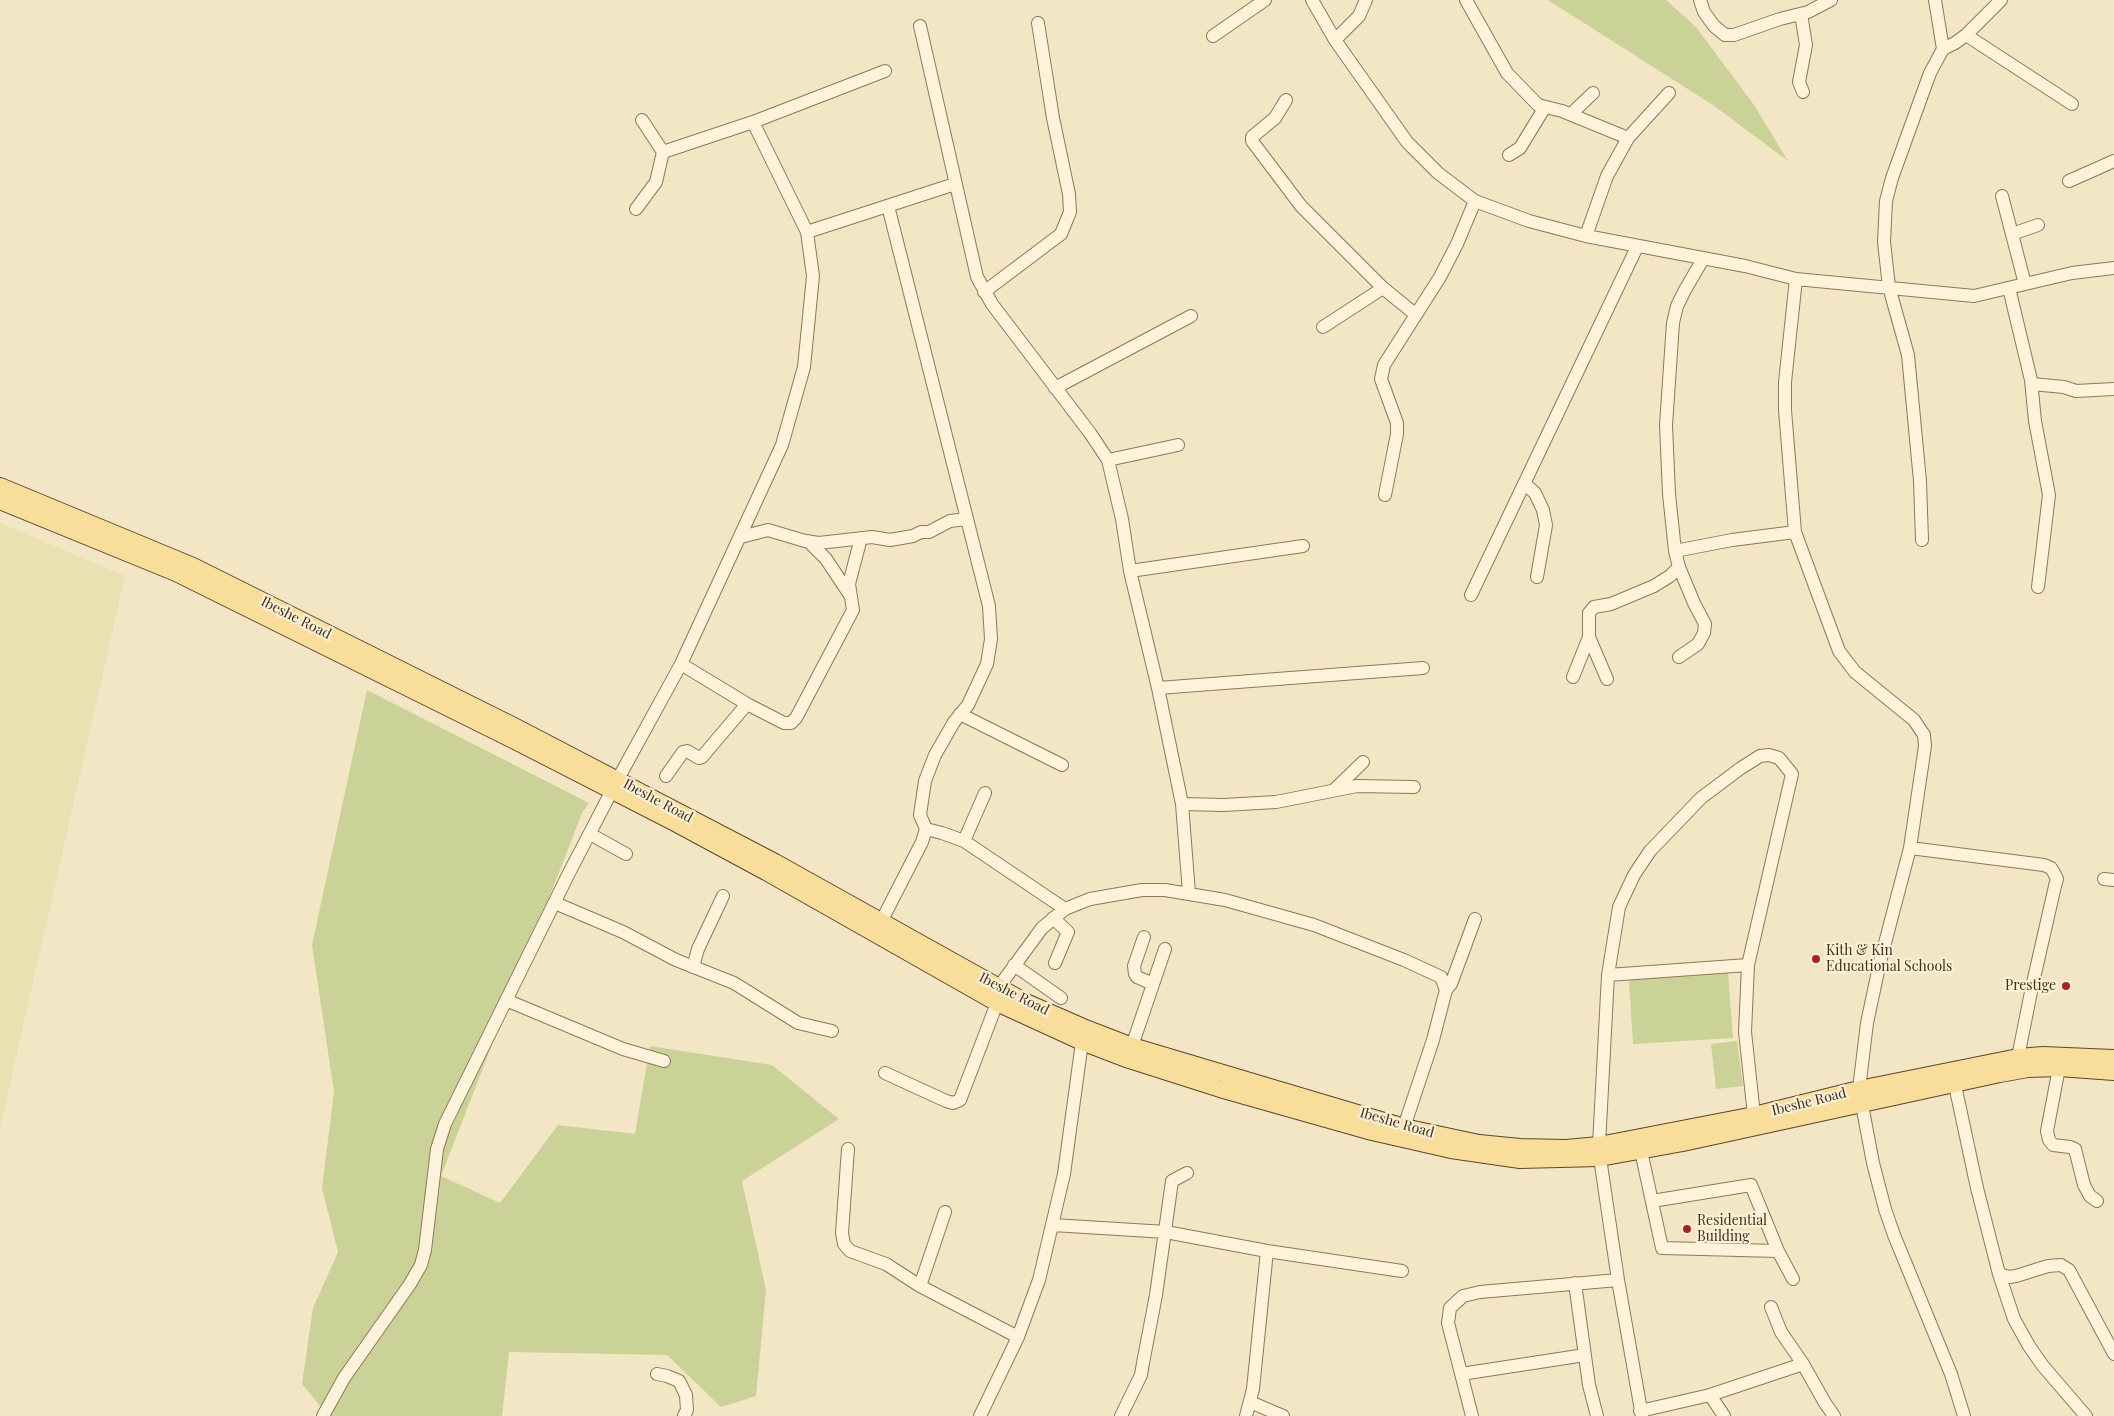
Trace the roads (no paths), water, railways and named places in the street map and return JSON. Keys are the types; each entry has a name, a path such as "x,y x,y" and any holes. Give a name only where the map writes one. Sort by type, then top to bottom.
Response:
{"main road":[{"name":"Ibeshe Road","path":"0,486 193,566 615,785 766,872 998,996 1085,1036 1129,1060 1220,1089 1372,1132 1451,1150 1520,1160 1599,1152 1641,1151 2018,1057 2043,1055 2114,1058"},
{"name":"Ibeshe Road","path":"0,502 176,572 775,862 881,922 998,996"},
{"name":"Ibeshe Road","path":"1085,1036 1132,1046 1404,1127 1448,1137 1520,1147 1566,1148 1599,1152 1754,1115 1861,1096 1956,1085 2028,1069 2059,1068 2114,1072"}],"street":[{"path":"1213,36 1265,0"},
{"path":"1312,0 1335,40 1407,142 1438,173 1475,201 1529,221 1586,236 1796,279 1974,296 2072,273 2114,268"},
{"path":"1335,40 1359,16 1366,0"},
{"path":"1466,0 1507,73 1538,105 1571,114 1628,138"},
{"path":"1700,0 1704,12 1714,26 1725,35 1734,36 1780,19 1801,14 1828,1"},
{"path":"1922,540 1920,481 1908,355 1889,287 1884,242 1886,201 1892,178 1930,73 1943,49 1935,0"},
{"path":"1943,49 1955,44 1966,35 2001,0"},
{"path":"1801,14 1806,45 1799,82 1803,92"},
{"path":"984,292 1061,234 1070,212 1070,194 1052,109 1038,23"},
{"path":"920,26 977,277 984,292 1090,433 1108,460 1122,520 1130,571 1158,688 1182,804 1189,893"},
{"path":"1966,35 2072,104"},
{"path":"663,152 753,122 885,71"},
{"path":"1571,114 1593,93"},
{"path":"1586,236 1607,176 1628,138 1669,93"},
{"path":"1286,100 1275,118 1252,137 1252,141 1301,206 1383,288 1415,314"},
{"path":"1509,155 1520,148 1545,107"},
{"path":"636,209 656,182 663,152 642,120"},
{"path":"323,1416 344,1378 410,1284 421,1265 425,1250 438,1149 445,1124 615,785 681,664 782,446 804,368 813,276 807,232 753,122"},
{"path":"2069,181 2114,161"},
{"path":"807,232 955,184"},
{"path":"2002,196 2025,284"},
{"path":"1385,495 1397,434 1397,423 1381,380 1384,365 1440,277 1457,244 1475,201"},
{"path":"881,922 922,842 926,829 920,815 925,781 935,755 960,714 968,705 986,664 992,639 989,606 888,206"},
{"path":"2012,234 2038,225"},
{"path":"1471,595 1637,247"},
{"path":"1679,657 1698,644 1704,633 1705,624 1679,567 1675,551 1669,494 1666,425 1673,324 1677,306 1684,290 1703,259"},
{"path":"1796,279 1785,382 1784,410 1795,532 1839,651 1855,672 1914,720 1924,735 1926,746 1910,848 1876,979 1867,1023 1861,1096 1873,1163 1885,1209 1951,1374 1964,1416"},
{"path":"1323,327 1383,288"},
{"path":"2009,288 2032,384 2035,421 2049,495 2038,587"},
{"path":"1055,388 1190,316"},
{"path":"2032,384 2064,387 2076,391 2114,389"},
{"path":"1108,460 1178,445"},
{"path":"1525,484 1535,493 1546,525 1537,577"},
{"path":"741,537 768,530 818,543 872,537 890,540 913,536 921,532 929,532 950,520 966,519"},
{"path":"1675,551 1732,540 1795,532"},
{"path":"681,664 747,704 784,723 792,723 853,610 849,584 861,538"},
{"path":"808,541 826,559 851,597"},
{"path":"1130,571 1303,546"},
{"path":"1573,676 1589,637 1589,613 1594,607 1610,604 1654,586 1670,576 1679,567"},
{"path":"1589,637 1607,680"},
{"path":"1158,688 1423,668"},
{"path":"666,776 683,752 687,751 699,758 702,757 747,704"},
{"path":"960,714 1062,765"},
{"path":"1754,1115 1745,1032 1748,965 1792,774 1779,758 1769,755 1760,756 1741,768 1701,798 1650,851 1634,875 1619,907 1608,975 1599,1152 1641,1414 1710,1395 1803,1364"},
{"path":"1334,790 1363,762"},
{"path":"1182,804 1224,805 1276,802 1334,790 1369,786 1414,787"},
{"path":"964,841 984,793"},
{"path":"926,829 964,841 1065,908"},
{"path":"590,834 626,854"},
{"path":"1910,848 2044,865 2051,868 2054,873 2057,879 2056,886 2032,987 2018,1057"},
{"path":"885,1073 946,1101 953,1103 960,1100 998,996 1014,965 1053,918 1065,908 1090,899 1142,890 1189,893 1289,916 1360,942 1441,977 1446,990"},
{"path":"693,967 698,949 723,896"},
{"path":"555,903 622,932 676,960 734,984 798,1023 832,1031"},
{"path":"1053,918 1068,932 1055,963"},
{"path":"1404,1127 1433,1040 1446,990 1451,984 1475,919"},
{"path":"1144,937 1134,966 1135,974 1137,977 1153,984"},
{"path":"1132,1046 1165,948"},
{"path":"1014,965 1061,998"},
{"path":"1608,975 1748,965"},
{"path":"506,1000 623,1049 664,1061"},
{"path":"980,1416 1018,1337 1039,1280 1064,1174 1085,1036"},
{"path":"2059,1068 2047,1131 2049,1140 2054,1145 2075,1149 2084,1185 2090,1196 2098,1201"},
{"path":"1956,1085 1977,1188 1999,1274 2014,1319 2029,1346 2086,1416"},
{"path":"848,1149 842,1233 844,1244 850,1250 886,1264 920,1286 1018,1337"},
{"path":"1641,1151 1662,1248 1778,1251"},
{"path":"1121,1416 1141,1375 1166,1232 1172,1182 1187,1173"},
{"path":"1652,1201 1751,1185 1778,1251 1793,1279"},
{"path":"920,1286 946,1212"},
{"path":"1053,1225 1166,1232 1267,1251 1402,1271"},
{"path":"1246,1416 1250,1402 1267,1251"},
{"path":"1999,1274 2016,1276 2048,1266 2061,1265 2068,1270 2114,1354"},
{"path":"1472,1416 1448,1323 1450,1308 1463,1296 1480,1292 1618,1280"},
{"path":"1575,1283 1589,1384 1597,1416"},
{"path":"1771,1307 1781,1332 1803,1364 1834,1416"},
{"path":"1461,1374 1585,1355"},
{"path":"657,1374 679,1381 686,1395 687,1410 684,1416"},
{"path":"1710,1395 1724,1416"},
{"path":"1250,1402 1283,1416"}],"place":[{"name":"Kith & Kin Educational Schools","path":"1816,959"},
{"name":"Prestige","path":"2066,986"},
{"name":"Residential Building","path":"1687,1229"}]}
